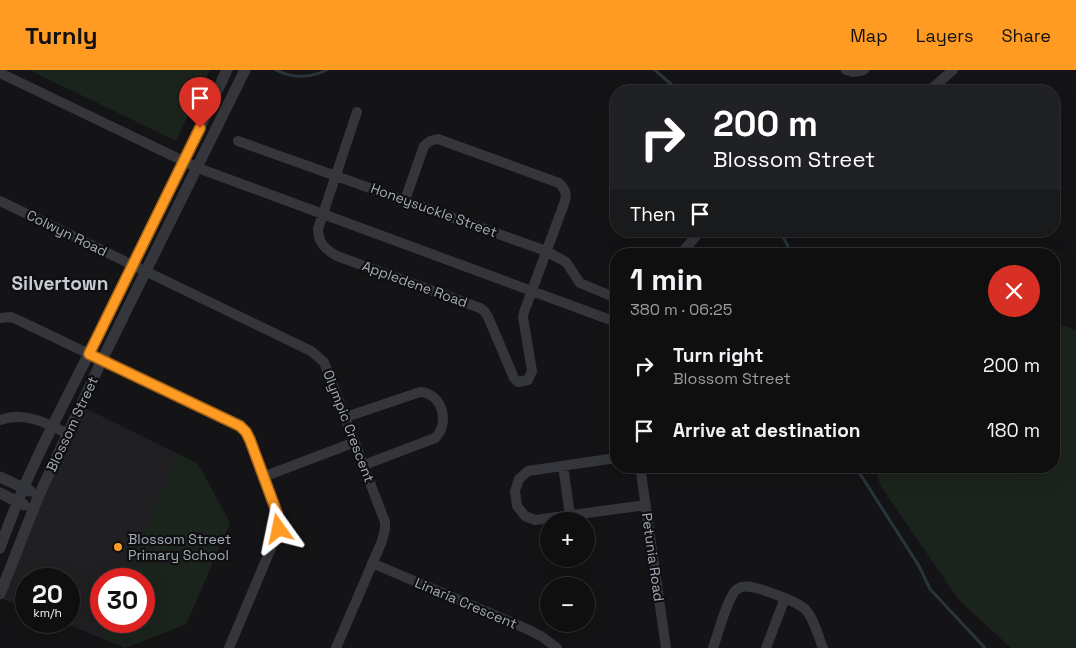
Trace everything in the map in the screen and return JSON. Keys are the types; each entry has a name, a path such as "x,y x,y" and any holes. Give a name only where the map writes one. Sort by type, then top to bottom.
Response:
{"street":[{"name":"Blossom Street","path":"0,548 17,502 52,426 133,266 227,70"},
{"name":"Blossom Street","path":"0,594 4,569 32,509 102,360 245,70"},
{"path":"846,70 853,72 864,70"},
{"path":"936,85 953,70"},
{"path":"0,73 198,168 610,320"},
{"path":"322,213 357,112"},
{"path":"404,200 424,146 430,140 438,139 559,183 564,187 567,194 532,290"},
{"name":"Honeysuckle Street","path":"238,141 546,251 566,262 580,284 610,296"},
{"name":"Colwyn Road","path":"0,201 146,272"},
{"name":"Appledene Road","path":"322,213 318,237 321,244 332,253 475,306 485,312 511,372 518,382 528,380 532,371 523,317 532,290"},
{"path":"686,248 695,237"},
{"name":"Olympic Crescent","path":"146,272 311,351 324,362 385,522 382,541 336,648"},
{"path":"0,318 11,317 240,426 246,432 277,513 279,529 229,648"},
{"path":"346,417 420,392 427,392 435,397 444,419 440,433 435,438 364,465"},
{"path":"0,420 5,418 31,418 68,434"},
{"path":"263,478 355,442"},
{"path":"540,519 535,520 525,516 518,506 516,499 515,491 519,479 528,471 610,459"},
{"path":"563,466 570,512"},
{"name":"Petunia Road","path":"641,473 666,648"},
{"path":"0,477 39,495"},
{"path":"0,493 32,509"},
{"path":"595,512 646,506"},
{"name":"Linaria Crescent","path":"372,563 534,632 549,641 556,648"},
{"path":"713,648 731,596 738,589 750,586 785,598 806,610 823,648"},
{"path":"766,648 785,598"}],"shaded area":[{"path":"29,70 210,70 176,141"},
{"path":"1060,324 1076,330 1076,648 1011,648 959,600 880,485 877,473 1060,473"},
{"name":"Blossom Street Primary School","path":"81,406 198,464 230,523 186,624 125,648 80,629 80,568 15,568 15,604 0,598"},
{"path":"178,454 198,464 230,523 186,624 125,648 100,636 101,633 155,633 155,568 130,568"}],"waterway":[{"path":"276,70 295,76 314,75 327,70"},
{"path":"655,70 672,85"},
{"path":"783,237 789,248"},
{"path":"859,473 919,566 930,589 985,648"}],"place":[{"name":"Blossom Street Primary School","path":"118,547"}],"district":[{"name":"Silvertown","path":"60,283"}],"route":[{"path":"200,128 89,354 240,426 250,440 277,513 279,529"}]}
